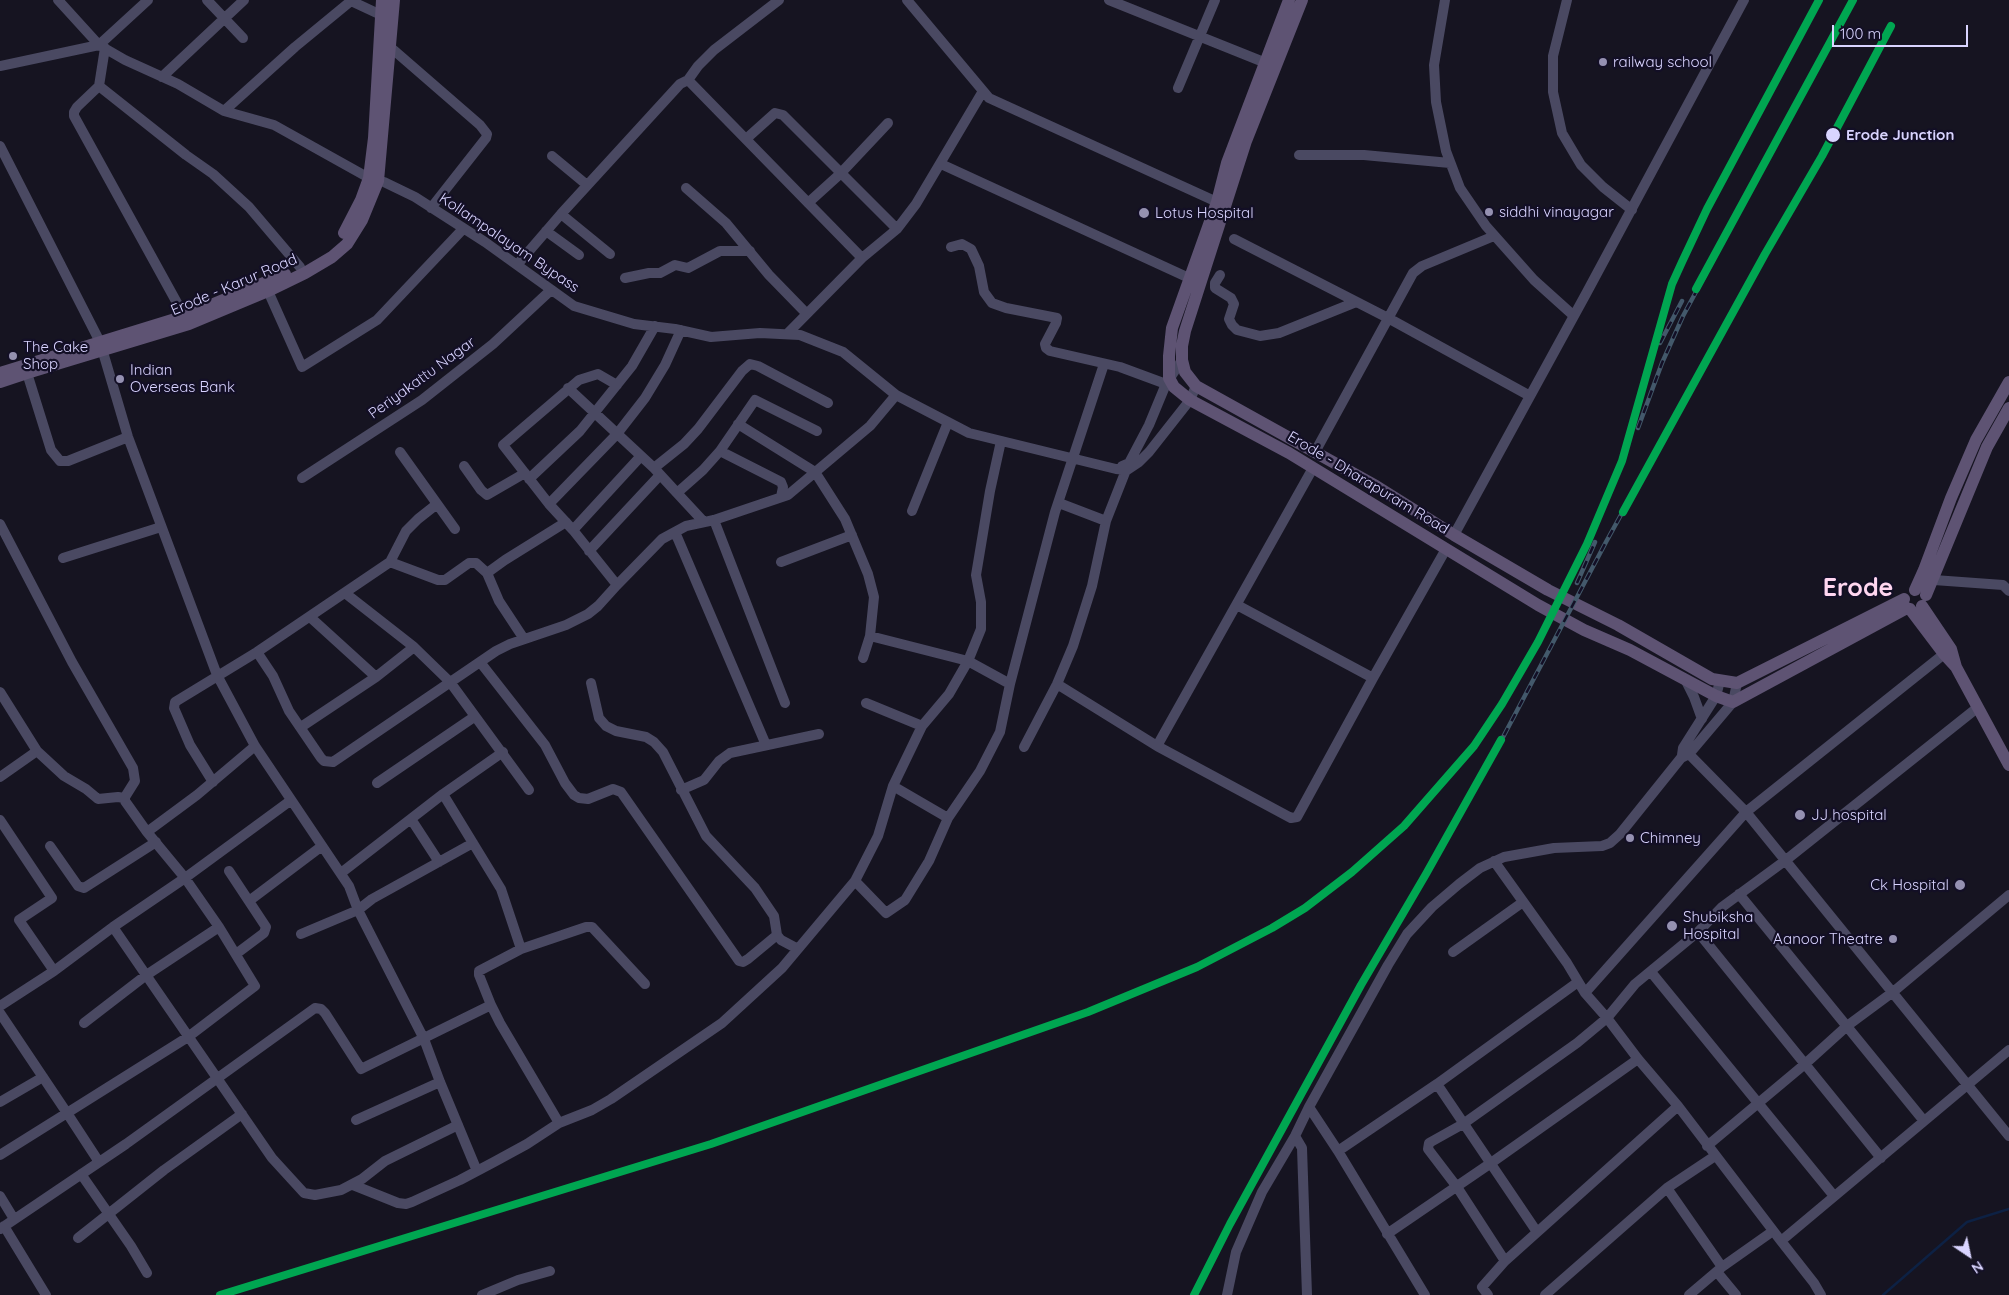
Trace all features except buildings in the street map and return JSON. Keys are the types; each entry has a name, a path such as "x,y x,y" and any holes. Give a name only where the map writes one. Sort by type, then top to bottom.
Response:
{"main road":[{"name":"Erode - Karur Road","path":"187,320 300,267 321,255 342,237 374,179 374,138 382,0"},
{"name":"Erode - Karur Road","path":"0,382 268,292 332,257 347,244 362,220 374,179 383,137 394,0"},
{"path":"1167,381 1172,328 1217,202 1227,163 1290,0"},
{"path":"1182,360 1185,331 1246,142 1302,0"},
{"name":"Erode - Karur Road","path":"0,373 101,347"},
{"name":"Erode - Dharapuram Road","path":"1182,360 1185,372 1196,386 1376,486 1454,535 1548,590 1618,625 1712,679 1737,683"},
{"name":"Erode - Dharapuram Road","path":"1167,381 1190,400 1258,436 1370,501 1538,605 1584,630 1630,650 1686,681 1732,702"},
{"path":"1737,683 1914,601 1950,498 1980,434 2009,382"},
{"path":"1732,702 1914,601 1934,580 1992,439 2009,408"},
{"path":"1980,434 1992,439"},
{"path":"1914,601 1944,654 1956,667"},
{"path":"1914,601 1952,649 1956,667 2009,765"}],"street":[{"name":"Kollampalayam Bypass","path":"58,0 102,46 125,60 178,84 224,111 274,125 374,179 415,197 517,265 574,306 634,324 681,330 711,337 760,333 800,335 843,352 896,395 969,433 1073,458 1124,467"},
{"path":"0,66 102,46 148,0"},
{"path":"207,0 243,38"},
{"path":"162,77 244,0"},
{"path":"517,265 680,84 688,80 698,66 714,50 779,0"},
{"path":"907,0 989,98 1217,202"},
{"path":"1109,0 1266,63"},
{"path":"1178,88 1215,0"},
{"path":"1445,0 1434,65 1436,102 1446,151 1460,188 1494,236 1534,280 1574,316"},
{"path":"1567,0 1553,56 1553,92 1562,133 1581,165 1603,187 1632,210"},
{"path":"1454,535 1632,210 1744,0"},
{"path":"224,111 295,47 351,1 381,16"},
{"path":"102,46 99,86 77,107 74,116 187,320"},
{"path":"389,46 480,125 487,134 486,138 430,208"},
{"path":"688,80 862,258"},
{"path":"99,86 213,174 249,207 300,267"},
{"path":"787,334 862,258 897,229 916,204 983,91"},
{"path":"746,139 778,112 897,229"},
{"path":"808,202 840,174 888,123"},
{"path":"0,146 101,347 128,437 217,675 255,746 341,873 424,1039 477,1171"},
{"path":"1299,154 1364,155 1450,163"},
{"path":"552,156 588,185"},
{"path":"940,164 1189,278"},
{"path":"686,188 726,223 769,275 806,313"},
{"path":"561,214 610,254"},
{"path":"268,292 302,367 377,320 463,229"},
{"path":"546,231 579,255"},
{"path":"1315,452 1408,281 1418,270 1494,236"},
{"path":"1234,239 1388,318 1530,396"},
{"path":"951,247 962,244 971,249 979,266 984,292 992,303 1006,308 1057,318 1045,344 1047,350 1167,381"},
{"path":"625,278 649,273 660,273 675,265 688,268 720,250 750,251"},
{"path":"1220,275 1215,288 1230,298 1234,304 1229,319 1232,325 1237,330 1260,336 1279,333 1356,302"},
{"name":"Periyakattu Nagar","path":"302,478 422,400 493,344 551,290"},
{"path":"464,466 481,490 487,495 527,476 580,431 632,366 655,326"},
{"path":"549,504 617,434 645,398 665,365 681,330"},
{"path":"1024,747 1058,684 1073,646 1092,586 1106,521 1124,467 1149,425 1167,381 1182,360"},
{"path":"589,551 657,472 698,428 742,371 750,364 758,366 828,403"},
{"path":"855,881 886,913 905,900 929,861 948,818 980,770 1000,732 1010,684 1059,503 1104,364"},
{"path":"27,373 51,450 60,462 68,461 128,437"},
{"path":"616,385 598,374 587,377 568,388 503,445 549,504 570,526 618,585"},
{"path":"1124,467 1139,462 1150,452 1190,400 1196,386"},
{"path":"568,388 642,456 677,493 709,520 785,703"},
{"path":"257,652 273,676 289,711 302,727 321,758 324,761 333,762 480,662 510,644 588,614 662,540 675,532 686,526 788,495 870,426 896,395"},
{"path":"677,493 703,470 720,451 755,400 817,430"},
{"path":"912,511 948,422"},
{"path":"738,424 815,472 845,519 872,586 874,597 870,636 862,658"},
{"path":"353,1185 398,1204 406,1204 477,1171 527,1144 559,1123 592,1110 611,1099 709,1034 756,993 798,949 855,881 878,836 893,786 922,726 949,694 968,661 981,629 981,602 976,575 990,491 1001,441"},
{"path":"720,451 781,482 783,487 781,497"},
{"path":"400,452 455,529"},
{"path":"487,573 505,560 570,526 642,456"},
{"path":"1157,746 1313,468"},
{"path":"1059,503 1106,521"},
{"path":"213,782 190,745 174,706 177,700 257,652 390,562 406,531 437,504"},
{"path":"0,524 68,653 133,768 134,781 124,798"},
{"path":"63,558 161,527"},
{"path":"675,532 766,745"},
{"path":"781,562 852,535"},
{"path":"1058,684 1157,746 1293,819 1300,814 1373,678 1446,549"},
{"path":"390,562 438,580 448,579 464,566 473,562 480,565 487,573 499,601 524,639"},
{"path":"1934,580 2003,585 2009,591"},
{"path":"345,593 414,647 450,682 529,790"},
{"path":"1237,605 1373,678"},
{"path":"310,617 376,677"},
{"path":"870,636 968,661 1010,684"},
{"path":"302,727 376,677 414,647"},
{"path":"1585,993 1746,812 1944,654"},
{"path":"480,662 545,745 565,783 574,795 579,798 588,799 612,789 623,794 739,962 748,959 778,936"},
{"path":"1686,681 1702,719"},
{"path":"1684,753 1716,696 1720,681"},
{"path":"591,683 599,718 606,726 616,731 646,737 654,742 663,752 706,836 720,853 745,876 769,908 776,921 778,936 783,942 798,949"},
{"path":"1227,1295 1236,1252 1262,1192 1407,934 1459,884 1480,868 1504,856 1554,848 1602,846 1610,843 1620,834 1684,753 1732,702 1737,683"},
{"path":"0,692 37,751 64,776 86,789 98,799 118,796 124,798 147,832 185,878 219,927 253,982 254,988 188,1036 0,1155"},
{"path":"866,703 922,726"},
{"path":"1505,1261 1457,1187 1427,1146 1432,1141 1463,1124 1577,1043 1607,1018 1635,984 1698,932 1722,907 1786,860 1977,708"},
{"path":"376,783 474,717"},
{"path":"681,790 704,780 719,761 730,753 819,734"},
{"path":"147,832 213,782 255,746"},
{"path":"0,777 37,751"},
{"path":"341,873 443,794 503,752"},
{"path":"1684,753 1746,812 2009,1136"},
{"path":"893,786 948,818"},
{"path":"443,794 501,889 521,949"},
{"path":"0,1006 54,971 113,927 185,878 290,800"},
{"path":"412,819 439,862"},
{"path":"0,820 52,898 19,920 54,971"},
{"path":"50,846 78,886 84,888 156,842"},
{"path":"301,934 358,910 372,899 473,843"},
{"path":"249,902 322,846"},
{"path":"1494,861 1585,993 1678,1106 1714,1156 1814,1283 1821,1295"},
{"path":"229,870 266,930 236,954"},
{"path":"1738,894 1924,1121"},
{"path":"1707,1146 1805,1064 1847,1026 1893,992 2009,895"},
{"path":"1453,952 1523,902"},
{"path":"113,927 272,1158 304,1193 315,1196 342,1190 353,1185 385,1161 458,1125"},
{"path":"84,1023 145,976 219,927"},
{"path":"559,1123 491,1005 479,971 521,949 592,927 645,984"},
{"path":"1698,932 1881,1158"},
{"path":"1651,972 1834,1196"},
{"path":"1338,1152 1437,1084 1578,982"},
{"path":"46,1295 2,1228 99,1162 316,1008 324,1011 360,1068 368,1067 491,1005"},
{"path":"0,1013 99,1162"},
{"path":"1781,1241 2009,1050"},
{"path":"1387,1234 1492,1163 1638,1059"},
{"path":"0,1102 43,1077"},
{"path":"356,1120 440,1082"},
{"path":"1437,1084 1537,1232"},
{"path":"1488,1295 1482,1287 1505,1261 1678,1106"},
{"path":"1309,1107 1426,1295"},
{"path":"78,1238 164,1170 242,1114"},
{"path":"1295,1136 1302,1148 1307,1295"},
{"path":"1545,1295 1667,1188 1714,1156"},
{"path":"81,1174 110,1214 147,1273"},
{"path":"1667,1188 1736,1295"},
{"path":"0,1196 14,1219"},
{"path":"1688,1295 1720,1269 1773,1231"},
{"path":"482,1295 518,1280 550,1271"}],"waterway":[{"path":"1883,1295 1967,1222 2009,1209"}],"railway":[{"path":"220,1295 711,1144 1088,1012 1197,967 1272,928 1305,908 1352,872 1404,826 1474,746 1502,704 1538,642 1587,544 1622,461 1672,284 1707,209 1819,0"},
{"path":"1638,428 1662,363 1683,316 1853,0"},
{"path":"1194,1295 1230,1224 1361,985 1492,758 1606,542 1765,254 1822,156 1891,26"},
{"path":"1660,343 1682,301"},
{"path":"1577,583 1595,542"}],"transit line":[{"path":"220,1295 711,1144 1088,1012 1197,967 1272,928 1305,908 1352,872 1404,826 1474,746 1502,704 1538,642 1587,544 1622,461 1672,284 1707,209 1819,0"},
{"path":"1696,289 1853,0"},
{"path":"1623,512 1765,254 1822,156 1891,26"},
{"path":"1194,1295 1230,1224 1361,985 1501,740"}],"place":[{"name":"railway school","path":"1603,62"},
{"name":"Erode Junction","path":"1833,135"},
{"name":"siddhi vinayagar","path":"1489,212"},
{"name":"Lotus Hospital","path":"1144,213"},
{"name":"The Cake Shop","path":"13,356"},
{"name":"Indian Overseas Bank","path":"120,379"},
{"name":"JJ hospital","path":"1800,815"},
{"name":"Chimney","path":"1630,838"},
{"name":"Ck Hospital","path":"1960,885"},
{"name":"Shubiksha Hospital","path":"1672,926"},
{"name":"Aanoor Theatre","path":"1893,939"}],"district":[{"name":"Erode","path":"1858,588"}]}
